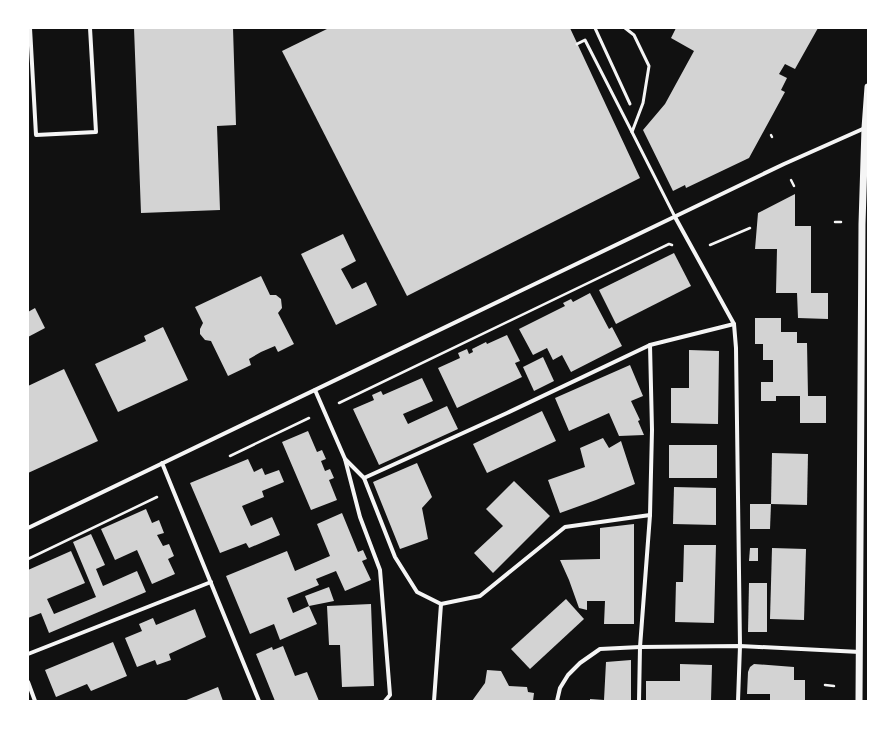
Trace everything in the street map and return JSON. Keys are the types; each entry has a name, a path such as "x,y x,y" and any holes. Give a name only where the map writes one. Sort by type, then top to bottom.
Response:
{"street":[{"path":"30,28 36,135 96,132 90,28"},
{"path":"859,701 865,270 865,128 868,86"},
{"path":"28,528 784,164 865,128"},
{"path":"675,217 734,324 736,348 740,646 738,701"},
{"path":"364,478 507,413 650,345 734,324"},
{"path":"639,701 640,647 650,515 652,430 650,345"},
{"path":"315,390 345,459 360,517 380,570 390,695 385,701"},
{"path":"345,459 364,478 395,557 417,592 441,604 480,596 565,527 650,515"},
{"path":"162,463 259,701"},
{"path":"28,654 211,582"},
{"path":"434,701 441,604"},
{"path":"557,701 560,688 568,674 600,649 740,646 860,652"},
{"path":"28,682 35,701"}],"lane":[{"path":"595,28 630,104"},
{"path":"625,28 634,35 649,66 643,103 632,132"},
{"path":"577,44 585,40 675,217"}],"path":[{"path":"791,180 794,186"},
{"path":"835,222 841,222"},
{"path":"705,247 750,228"},
{"path":"230,456 669,244 678,245"},
{"path":"28,559 159,496"},
{"path":"825,685 834,686"}],"building":[{"path":"134,28 233,28 236,125 217,126 220,210 141,213"},
{"path":"329,28 570,28 640,178 407,296 282,51"},
{"path":"676,28 818,28 795,69 785,64 779,74 787,78 781,90 785,92 749,158 686,188 685,185 673,191 643,130 665,104 694,51 671,38"},
{"path":"795,194 795,226 811,226 811,293 828,293 828,319 798,318 797,293 776,293 777,249 755,249 758,213"},
{"path":"343,234 356,261 341,269 352,289 366,282 377,305 336,325 301,254"},
{"path":"674,253 691,286 616,324 599,290"},
{"path":"261,276 270,295 276,295 281,299 282,308 278,313 294,344 278,352 275,346 261,352 249,359 251,365 228,376 211,341 205,340 200,334 200,329 203,323 195,307"},
{"path":"590,293 609,329 612,327 622,346 571,372 562,355 553,360 547,348 533,355 519,329 565,306 563,303 571,299 573,302"},
{"path":"35,308 45,328 28,337 28,312"},
{"path":"755,318 781,318 781,332 797,332 797,343 807,343 808,396 826,396 826,423 800,423 800,396 776,396 776,401 761,401 761,382 773,382 773,360 763,360 763,344 755,344"},
{"path":"163,327 188,380 118,412 95,364 146,341 144,336"},
{"path":"507,335 520,361 515,363 522,377 457,408 438,368 460,358 458,353 467,349 469,354 473,352 472,349 486,342 487,344"},
{"path":"689,350 719,351 718,424 671,423 671,388 689,388"},
{"path":"543,357 554,381 534,391 523,367"},
{"path":"630,365 643,396 631,401 640,420 638,421 644,435 619,436 609,413 569,431 555,398"},
{"path":"64,369 98,441 28,473 28,386"},
{"path":"422,378 433,401 403,414 408,424 447,406 458,429 379,465 353,409 374,400 372,395 381,391 383,395"},
{"path":"542,411 556,441 487,473 473,444"},
{"path":"308,431 317,452 322,450 326,459 321,461 325,471 330,469 334,478 329,480 337,500 311,510 282,442"},
{"path":"603,438 609,448 621,441 635,484 560,513 548,480 585,467 580,448"},
{"path":"669,445 717,445 717,478 669,478"},
{"path":"772,453 808,454 807,505 771,504"},
{"path":"248,459 254,472 262,468 265,475 279,470 284,482 262,491 264,497 242,506 251,526 272,517 280,535 249,548 246,543 220,553 190,483"},
{"path":"417,463 432,497 422,508 428,539 400,549 373,482"},
{"path":"514,481 550,516 493,573 474,553 503,526 486,509"},
{"path":"674,487 716,488 716,525 673,524"},
{"path":"750,504 771,504 770,529 750,529"},
{"path":"146,509 152,523 159,520 164,533 157,535 163,546 169,544 174,556 168,559 175,574 152,584 137,550 115,560 101,529"},
{"path":"342,513 358,552 363,550 367,559 362,561 371,580 345,591 336,571 316,579 319,585 287,598 293,613 309,606 317,624 280,640 274,624 250,634 226,576 287,551 295,571 330,556 317,524"},
{"path":"634,524 634,624 604,624 605,601 587,601 587,610 579,608 560,560 600,559 600,528"},
{"path":"91,534 105,565 96,569 103,586 137,571 146,592 49,633 41,613 28,618 28,570 71,551 85,583 47,599 54,614 96,597 73,542"},
{"path":"684,545 716,545 714,623 675,622 676,582 683,582"},
{"path":"750,548 758,548 758,561 749,561"},
{"path":"772,548 806,549 804,620 770,619"},
{"path":"749,583 767,583 767,632 748,632"},
{"path":"329,587 334,601 309,606 305,596"},
{"path":"566,599 584,619 530,669 511,649"},
{"path":"371,604 374,686 342,687 340,645 329,645 327,606"},
{"path":"195,609 206,637 169,654 171,660 157,665 155,660 137,667 125,638 142,631 139,624 153,618 156,625"},
{"path":"113,642 127,676 91,691 87,684 56,697 45,670"},
{"path":"283,646 295,676 307,672 319,701 275,701 256,654 272,647 273,650"},
{"path":"631,660 631,701 590,701 590,699 604,700 606,662"},
{"path":"680,664 712,665 711,701 646,701 646,681 680,681"},
{"path":"754,664 794,667 794,680 805,680 805,701 770,701 770,694 747,694 748,672 750,667"},
{"path":"487,670 501,671 509,686 527,687 528,692 534,693 533,701 472,701 485,683"},
{"path":"218,687 223,701 184,701"}]}
